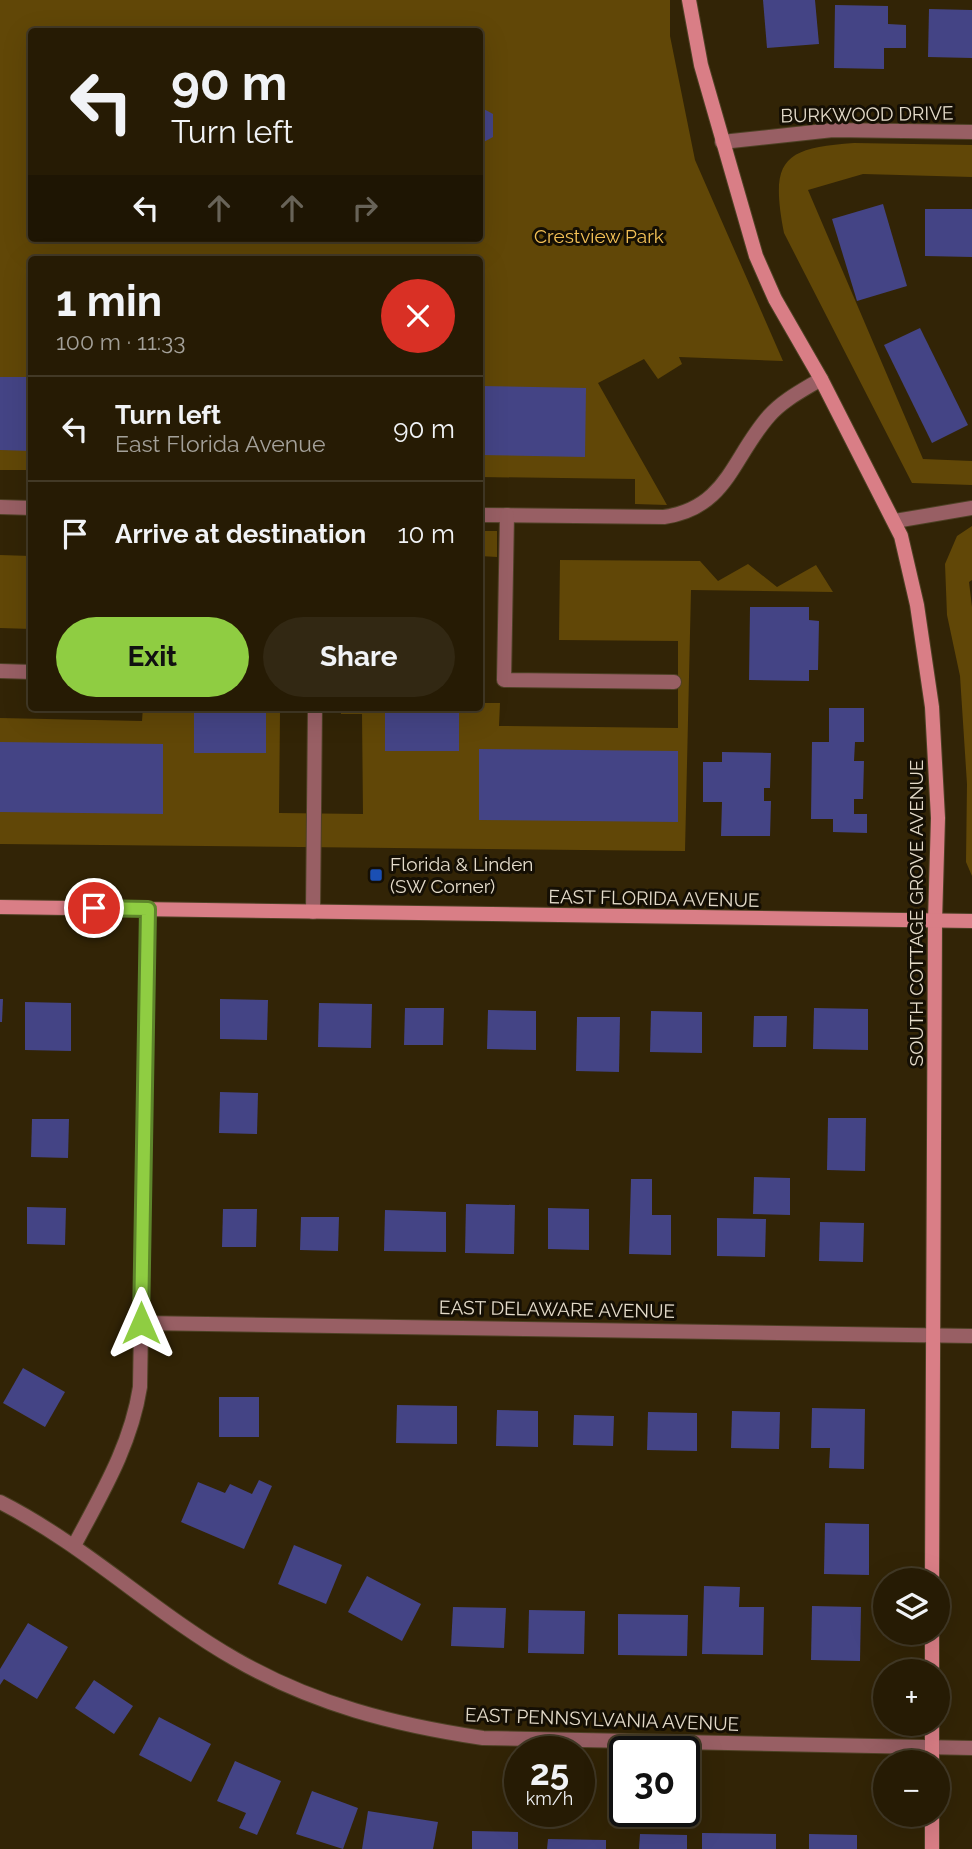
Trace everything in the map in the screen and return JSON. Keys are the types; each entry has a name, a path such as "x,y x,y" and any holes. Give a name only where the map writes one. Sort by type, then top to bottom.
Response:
{"street":[{"name":"SOUTH COTTAGE GROVE AVENUE","path":"689,0 701,65 761,267 796,340 821,379 895,521 917,605 932,707 938,818 935,921 932,1568"},
{"name":"BURKWOOD DRIVE","path":"722,142 834,130 972,132"},
{"path":"483,515 664,517 688,514 719,489 770,415 821,379"},
{"path":"0,508 28,508"},
{"path":"895,521 972,508"},
{"path":"507,516 504,680 674,682"},
{"path":"0,671 28,672"},
{"path":"313,912 315,711"},
{"name":"EAST FLORIDA AVENUE","path":"0,907 972,922"},
{"path":"75,1544 120,1459 135,1420 141,1387 148,909"},
{"name":"EAST DELAWARE AVENUE","path":"141,1323 972,1336"},
{"name":"EAST PENNSYLVANIA AVENUE","path":"0,1502 75,1544 233,1658 297,1691 365,1716 428,1730 482,1738 873,1753"},
{"name":"EAST PENNSYLVANIA AVENUE","path":"950,1752 972,1748"},
{"path":"932,1827 932,1849"}],"green space":[{"name":"Crestview Park","path":"0,0 670,0 670,36 695,160 783,361 679,357 682,364 658,379 644,359 598,383 667,505 635,504 635,479 483,477 483,256 28,256 28,470 0,470"},
{"path":"854,143 972,145 972,177 863,174 808,190 923,459 972,461 972,485 912,483 784,233 779,189 781,174 787,162 797,154 811,149"},
{"path":"972,526 972,580 969,582 972,607 972,876 966,862 967,784 960,676 947,615 945,564 957,536"},
{"path":"483,531 497,531 497,557 483,556"},
{"path":"0,555 28,556 28,629 0,628"},
{"path":"560,560 700,561 718,581 748,564 777,587 816,565 833,592 691,590 685,851 0,844 0,718 142,721 143,711 297,711 280,712 279,813 363,814 362,714 341,714 341,711 483,711 483,703 500,703 499,726 678,728 678,641 559,640"}],"building":[{"path":"763,0 815,0 819,44 767,48"},
{"path":"835,5 888,6 888,24 906,25 906,48 884,48 884,69 834,68"},
{"path":"929,9 972,10 972,58 928,57"},
{"path":"483,109 493,114 493,137 483,142"},
{"path":"883,204 907,286 857,301 832,219"},
{"path":"925,209 972,209 972,257 925,256"},
{"path":"920,328 968,425 932,443 884,345"},
{"path":"0,377 28,377 28,451 0,450"},
{"path":"483,386 586,388 585,457 483,455"},
{"path":"750,607 809,607 809,620 819,621 818,670 809,670 809,681 749,680"},
{"path":"829,708 864,708 864,742 855,742 854,761 864,761 863,799 854,799 854,814 867,814 867,833 833,832 833,819 811,819 812,742 829,742"},
{"path":"194,711 266,711 266,753 194,753"},
{"path":"385,711 459,711 459,751 385,751"},
{"path":"0,742 163,744 163,814 0,812"},
{"path":"479,749 678,751 678,822 479,820"},
{"path":"722,752 771,753 770,788 764,788 764,801 771,801 770,836 721,836 722,802 703,802 703,762 722,762"},
{"path":"0,999 3,999 2,1022 0,1022"},
{"path":"220,999 268,1000 267,1040 220,1039"},
{"path":"25,1002 71,1003 71,1051 25,1050"},
{"path":"319,1003 372,1004 371,1048 318,1047"},
{"path":"405,1008 444,1008 443,1045 404,1045"},
{"path":"814,1008 868,1009 868,1050 813,1049"},
{"path":"488,1010 536,1011 536,1050 487,1049"},
{"path":"651,1011 702,1012 702,1053 650,1052"},
{"path":"754,1016 787,1016 786,1047 753,1047"},
{"path":"577,1017 620,1017 619,1072 576,1071"},
{"path":"220,1092 258,1093 257,1134 219,1133"},
{"path":"828,1118 866,1118 865,1171 827,1170"},
{"path":"32,1119 69,1119 68,1158 31,1157"},
{"path":"754,1177 790,1178 790,1215 753,1214"},
{"path":"631,1179 652,1179 652,1215 671,1215 671,1255 629,1254"},
{"path":"466,1204 515,1205 514,1254 465,1253"},
{"path":"27,1207 66,1208 65,1245 27,1244"},
{"path":"548,1208 589,1209 589,1250 548,1249"},
{"path":"223,1209 257,1209 256,1247 222,1247"},
{"path":"385,1210 446,1212 446,1252 384,1251"},
{"path":"301,1217 339,1217 338,1251 300,1250"},
{"path":"717,1218 766,1219 765,1257 717,1256"},
{"path":"820,1222 864,1223 863,1262 819,1261"},
{"path":"23,1368 65,1392 45,1427 3,1403"},
{"path":"219,1397 259,1397 259,1437 219,1437"},
{"path":"397,1405 457,1406 457,1444 396,1443"},
{"path":"812,1408 865,1409 864,1469 829,1468 830,1448 811,1448"},
{"path":"497,1410 538,1411 538,1447 496,1446"},
{"path":"732,1411 780,1412 779,1449 731,1448"},
{"path":"648,1412 697,1413 697,1451 647,1450"},
{"path":"574,1415 614,1416 613,1446 573,1445"},
{"path":"259,1480 272,1486 244,1549 181,1522 198,1482 225,1493 230,1484 252,1494"},
{"path":"825,1523 869,1524 869,1575 824,1574"},
{"path":"294,1545 342,1565 326,1604 278,1584"},
{"path":"367,1576 421,1604 402,1641 348,1612"},
{"path":"704,1586 740,1587 739,1607 764,1607 763,1655 702,1654"},
{"path":"812,1606 861,1607 860,1661 811,1660"},
{"path":"453,1607 506,1608 504,1648 451,1646"},
{"path":"529,1610 585,1611 584,1654 528,1653"},
{"path":"618,1614 688,1615 687,1656 618,1655"},
{"path":"28,1623 68,1647 37,1699 4,1679 0,1685 0,1669"},
{"path":"94,1680 133,1706 114,1734 75,1708"},
{"path":"159,1717 211,1744 191,1782 139,1755"},
{"path":"235,1761 281,1781 257,1835 239,1828 246,1813 217,1801"},
{"path":"312,1791 358,1808 343,1849 296,1834"},
{"path":"368,1811 438,1822 433,1849 362,1849"},
{"path":"472,1831 518,1832 518,1849 472,1849"},
{"path":"702,1833 776,1834 776,1849 702,1849"},
{"path":"640,1834 687,1835 687,1849 639,1849"},
{"path":"809,1834 857,1835 857,1849 809,1849"},
{"path":"548,1839 606,1840 606,1849 547,1849"}],"place":[{"name":"Florida & Linden (SW Corner)","path":"376,875"}],"route":[{"path":"94,908 148,909 141,1323"}]}
